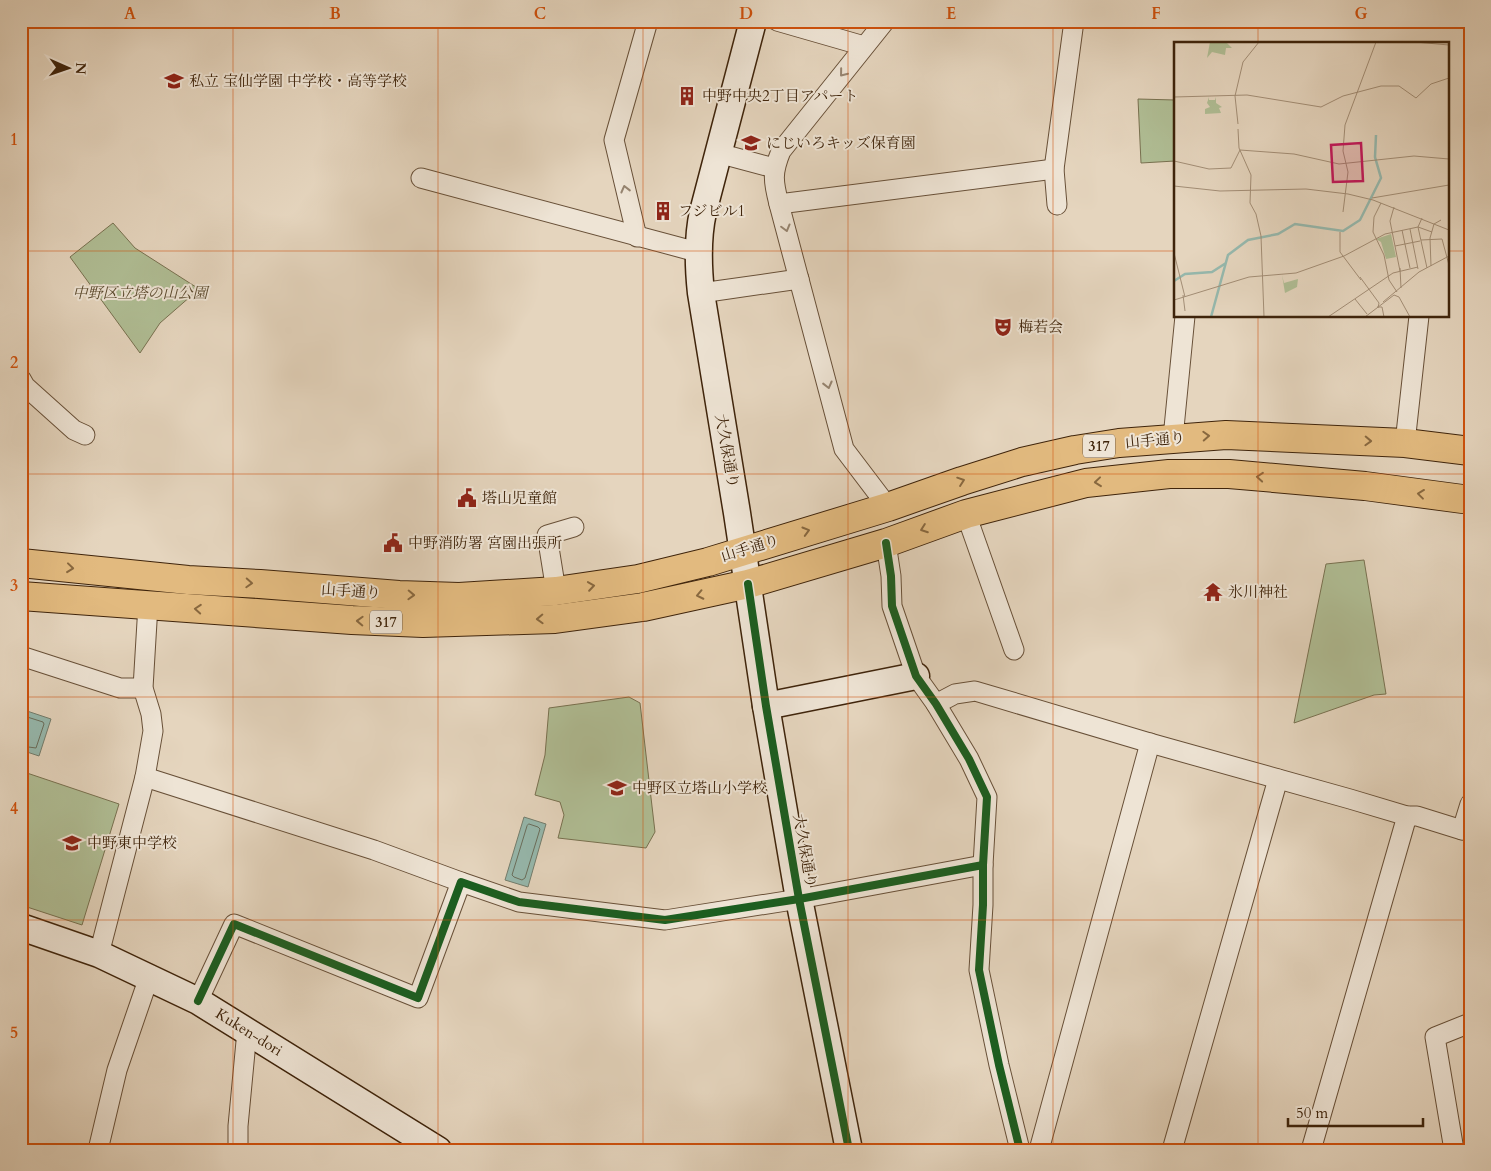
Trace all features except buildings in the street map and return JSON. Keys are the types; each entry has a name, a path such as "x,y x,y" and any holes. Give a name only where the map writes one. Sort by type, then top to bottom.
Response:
{"main road":[{"name":"大久保通り","path":"753,21 703,212 697,252 700,292 743,550 766,706 799,899 849,1150"},
{"name":"山手通り","path":"21,563 188,580 399,595 460,597 556,591 638,580 708,562 888,507 962,480 1022,462 1075,450 1173,438 1226,435 1404,443 1470,451"},
{"name":"山手通り","path":"21,596 352,620 423,623 554,619 643,607 748,584 886,543 966,514 1086,483 1169,474 1229,474 1364,486 1470,500"},
{"path":"766,706 916,676"},
{"name":"Kuken-dori","path":"21,927 100,954 198,1001 438,1150"}],"street":[{"path":"637,237 614,140 648,21"},
{"path":"778,21 864,46"},
{"path":"885,21 781,150 774,168 775,187 779,204 844,449 888,507"},
{"path":"1058,205 1054,169 1074,21"},
{"path":"718,153 774,168"},
{"path":"779,204 1054,169"},
{"path":"421,178 697,252"},
{"path":"700,292 799,279"},
{"path":"1173,438 1185,318"},
{"path":"1404,443 1419,318"},
{"path":"21,379 25,386 74,430 85,435"},
{"path":"966,514 1014,650"},
{"path":"556,591 547,535 574,527"},
{"path":"886,543 891,576 892,606 916,676 936,704 969,759 987,797 983,865 984,905 979,970 1020,1150"},
{"path":"100,954 145,777 153,731 151,714 143,688 148,605"},
{"path":"21,656 120,688 143,688"},
{"path":"936,704 955,694 975,691 1407,816 1417,816 1466,829 1470,804"},
{"path":"1039,1150 1150,743"},
{"path":"145,777 374,850 519,902 665,920 799,899 983,865"},
{"path":"1172,1150 1278,779"},
{"path":"1311,1150 1407,816"},
{"path":"198,1001 234,924 418,998 461,882"},
{"path":"98,1150 117,1070 149,977"},
{"path":"1454,1150 1435,1037 1470,1023"},
{"path":"238,1150 238,1126 247,1031"}],"green space":[{"path":"1138,99 1174,100 1174,161 1141,163"},
{"name":"中野区立塔の山公園","path":"113,223 135,248 199,289 160,323 140,353 70,257"},
{"path":"1364,560 1386,694 1374,695 1294,723 1326,564"},
{"path":"629,697 640,703 655,832 646,848 558,838 564,815 560,802 535,795 545,755 549,708"},
{"path":"21,771 119,804 82,925 21,905"}],"water":[{"path":"21,709 51,719 39,756 21,750"},
{"path":"524,817 546,824 528,887 505,880"}],"cycle path":[{"path":"886,543 891,576 892,606 916,676 936,704 969,759 987,797 979,970 999,1065 1020,1150"},
{"path":"748,584 766,706 799,899 849,1150"},
{"path":"198,1001 234,924 418,998 461,882 519,902 665,920 799,899 983,865"}],"place":[{"name":"私立 宝仙学園 中学校・高等学校","path":"174,81"},
{"name":"中野中央2丁目アパート","path":"687,96"},
{"name":"にじいろキッズ保育園","path":"751,143"},
{"name":"フジビル1","path":"663,211"},
{"name":"梅若会","path":"1003,327"},
{"name":"塔山児童館","path":"467,498"},
{"name":"中野消防署 宮園出張所","path":"393,543"},
{"name":"氷川神社","path":"1213,592"},
{"name":"中野区立塔山小学校","path":"617,788"},
{"name":"中野東中学校","path":"72,843"}]}
